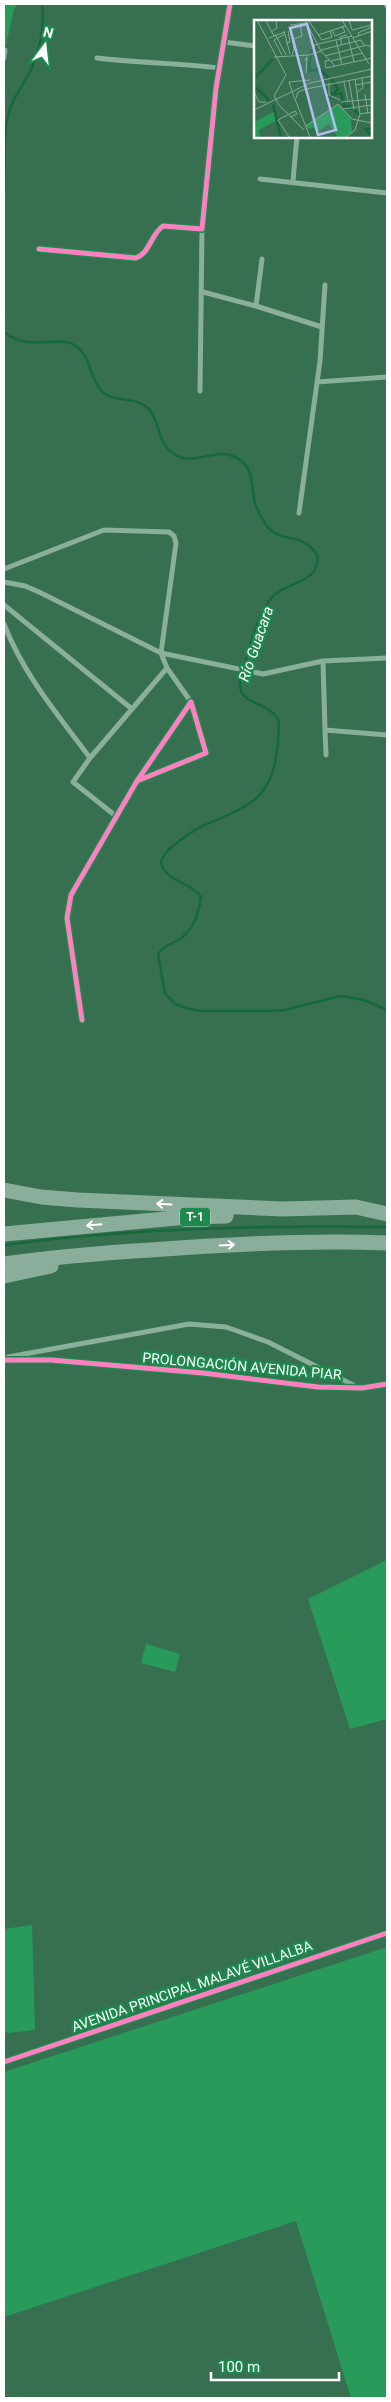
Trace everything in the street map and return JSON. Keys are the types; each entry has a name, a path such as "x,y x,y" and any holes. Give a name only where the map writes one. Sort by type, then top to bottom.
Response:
{"highway":[{"path":"4,1190 41,1197 78,1200 282,1209 356,1207 387,1214"},
{"name":"T-1","path":"4,1234 187,1217 387,1214"},
{"name":"T-1","path":"4,1264 40,1258 190,1247 280,1243 387,1243"},
{"path":"4,1276 62,1264 190,1247"}],"street":[{"path":"200,391 203,292 202,229 219,68 230,4"},
{"path":"224,42 254,46"},
{"path":"4,58 5,50"},
{"path":"97,58 137,63 176,63 219,68"},
{"path":"293,181 297,138"},
{"path":"260,179 293,181 387,193"},
{"path":"39,248 136,258 141,256 158,229 163,226 202,229"},
{"path":"256,306 262,259"},
{"path":"299,513 317,382 325,284"},
{"path":"203,292 256,306 322,327"},
{"path":"317,382 387,377"},
{"path":"4,569 104,530 169,532 174,536 176,543 161,653 167,668 192,702 206,753 137,781"},
{"path":"4,582 25,586 39,592 161,653 262,674 323,661 387,658"},
{"path":"4,605 132,709"},
{"path":"4,624 13,647 28,674 90,758"},
{"path":"323,661 326,755"},
{"path":"117,817 73,782 90,758 167,668"},
{"path":"82,1020 67,918 71,895 137,781 192,702"},
{"path":"325,730 387,735"},
{"name":"PROLONGACIÓN AVENIDA PIAR","path":"4,1359 189,1324 226,1327 268,1342 356,1387"},
{"name":"PROLONGACIÓN AVENIDA PIAR","path":"4,1359 51,1360 203,1373 318,1387 362,1388 387,1384"},
{"name":"AVENIDA PRINCIPAL MALAVÉ VILLALBA","path":"5,2061 387,1934"}],"green space":[{"path":"4,4 18,4 14,9 6,45 4,43"},
{"path":"387,1560 387,1719 350,1729 308,1599"},
{"path":"146,1644 180,1654 175,1672 141,1663"},
{"path":"32,1925 35,2030 4,2032 4,1929"},
{"path":"387,1947 387,2398 351,2398 296,2221 4,2317 4,2072"}],"waterway":[{"name":"Río Guacara","path":"4,193 5,142 9,112 13,100 32,68 37,53 42,28 42,4"},
{"name":"Río Guacara","path":"4,332 24,341 61,342 76,346 84,355 100,389 110,396 136,402 148,408 155,418 160,436 166,446 178,456 194,458 227,454 241,461 249,470 256,506 267,526 278,535 304,542 317,554 317,564 314,571 303,580 279,591 267,604 257,624 240,680 240,689 243,695 274,714 279,721 276,760 268,783 252,802 189,834 170,848 161,861 167,873 191,888 201,897 199,909 192,926 185,935 164,947 158,955 165,993 175,1004 200,1011 285,1010 340,996 364,1000 387,1010"},
{"path":"4,1245 147,1231 243,1227 387,1227"}],"cycle path":[{"path":"39,249 136,258 141,256 148,248 159,229 163,226 202,229 216,88 230,4"},
{"path":"82,1020 67,918 71,895 137,781 191,702 206,753 137,781"},
{"path":"4,1360 51,1360 203,1373 318,1387 362,1388 387,1384"},
{"path":"4,2062 387,1933"}]}
